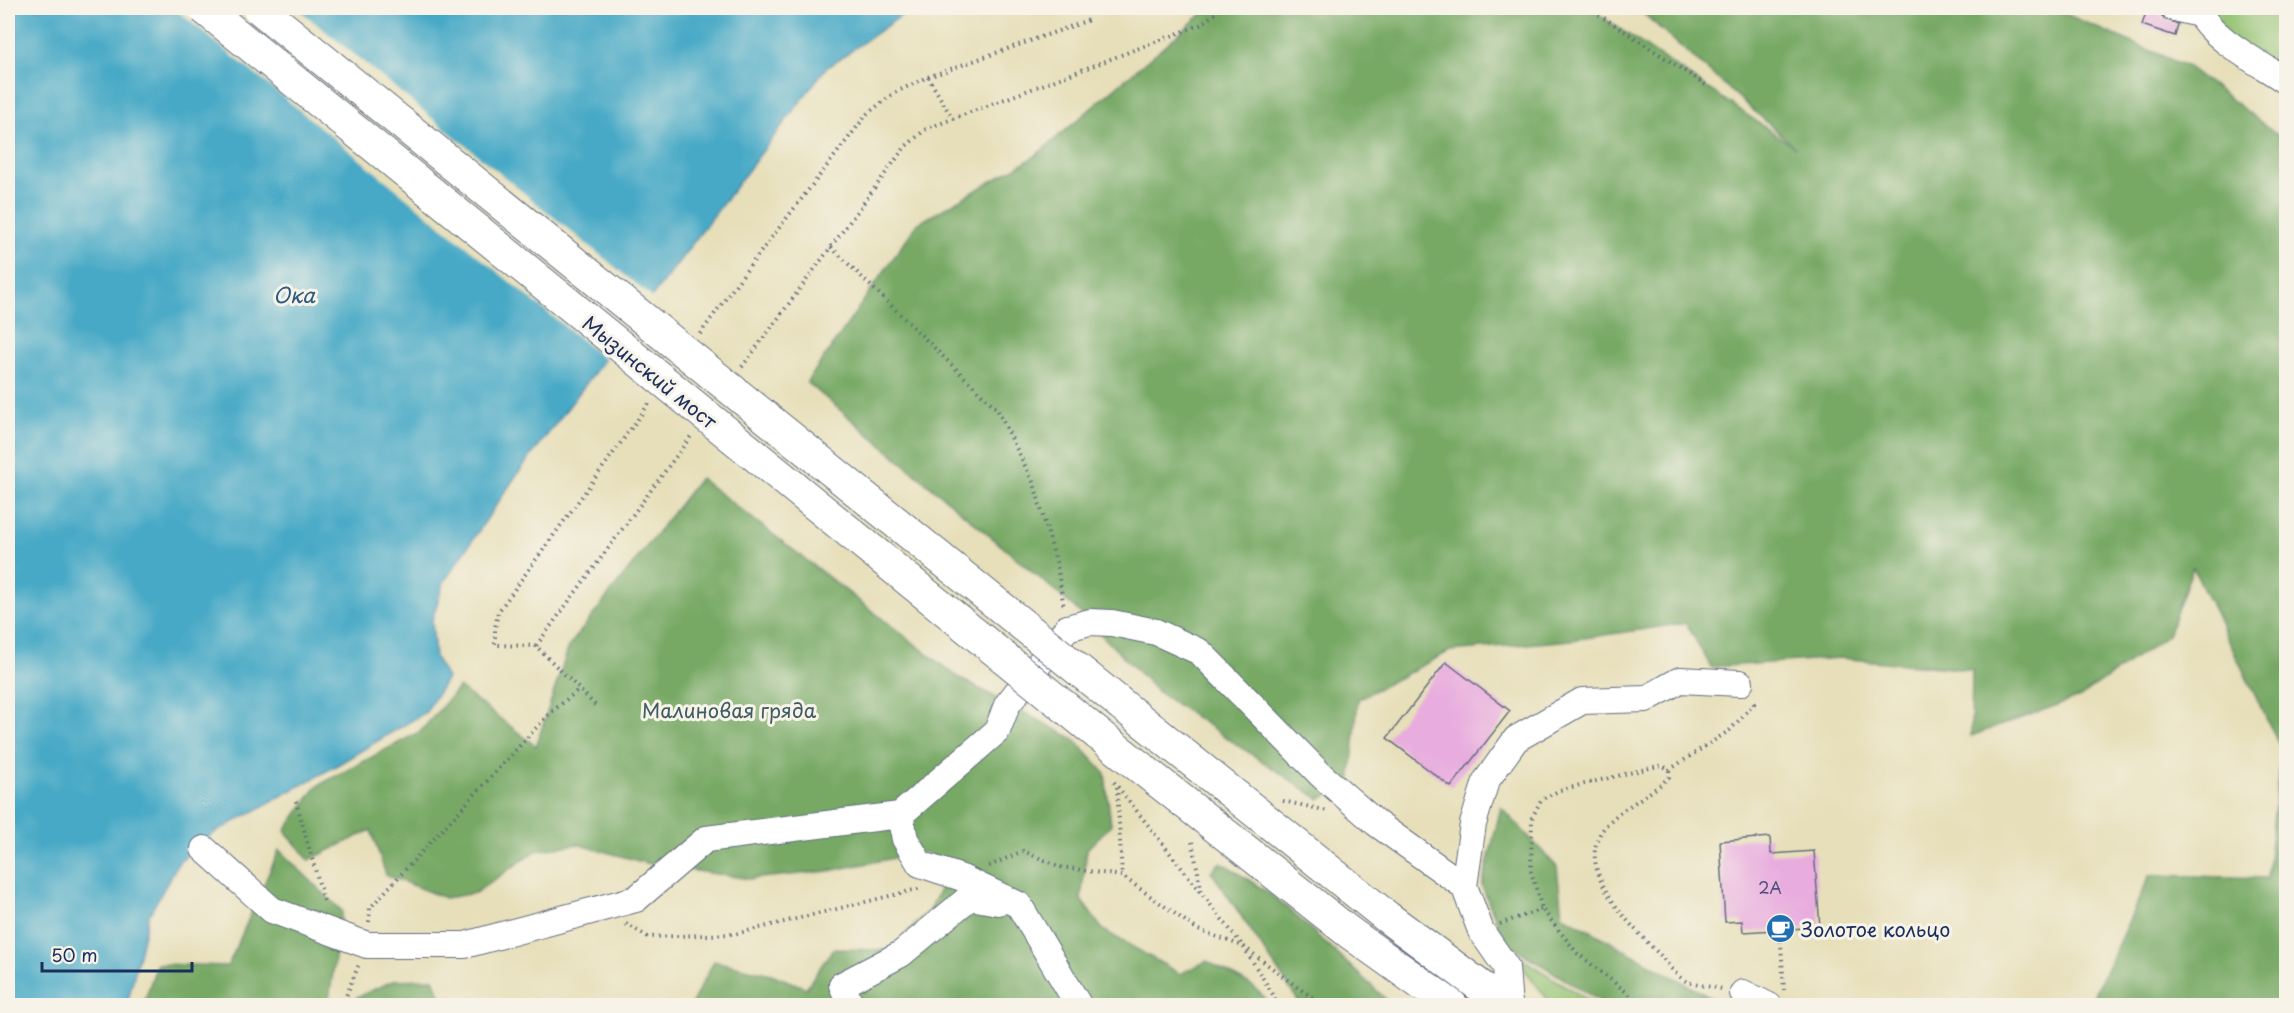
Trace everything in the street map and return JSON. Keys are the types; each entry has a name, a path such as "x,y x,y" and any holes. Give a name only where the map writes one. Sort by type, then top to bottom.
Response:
{"main road":[{"name":"Мызинский мост","path":"204,8 1098,734 1350,933 1452,1005"},
{"name":"Мызинский мост","path":"259,8 1260,816 1387,917 1508,1005"}],"street":[{"path":"2174,8 2198,11 2219,36 2286,81"},
{"path":"204,849 272,910 367,945 465,945 636,898 706,839 900,815 997,731 1008,705 1067,628 1090,622 1112,623 1156,632 1200,652 1322,775 1376,823 1464,886"},
{"path":"1508,1005 1506,967 1480,931 1464,886 1473,824 1486,781 1516,739 1582,701 1646,699 1680,680 1740,683"},
{"path":"900,815 905,839 920,864 962,879 1019,905 1079,1005"},
{"path":"851,1005 842,985 901,954 970,897 1019,905"},
{"path":"1743,993 1769,1005"}],"path":[{"path":"740,371 905,147 926,129 1200,25 1222,8"},
{"path":"1589,8 1709,87"},
{"path":"952,118 928,77 1092,18"},
{"path":"831,247 997,409 1034,484 1057,565 1067,628"},
{"path":"536,646 698,428"},
{"path":"495,645 536,646 595,705"},
{"path":"1669,770 1730,730 1754,704 1740,683"},
{"path":"342,1005 367,945 370,908 547,716 579,688"},
{"path":"1644,1005 1577,953 1542,909 1531,871 1532,818 1541,800 1560,790 1662,765 1669,770"},
{"path":"1669,770 1669,777 1660,786 1616,816 1599,836 1594,860 1605,890 1636,931 1685,981 1743,993"},
{"path":"1122,876 1117,785 1243,946 1280,1005"},
{"path":"1260,816 1281,800 1333,813"},
{"path":"296,801 333,932"},
{"path":"1190,831 1203,894"},
{"path":"600,908 648,937 735,934 962,879 1023,851 1061,867 1122,876 1198,930 1243,946 1325,1005"},
{"path":"1480,931 1542,909"},
{"path":"1780,929 1783,979"}],"green space":[{"path":"1209,8 1589,8 1796,148 1637,8 2052,8 2188,67 2286,141 2286,1005 2097,1005 2095,994 2150,875 2267,878 2281,749 2193,567 2168,635 2080,697 1971,736 1972,670 1840,658 1711,667 1686,623 1571,640 1450,651 1358,699 1350,785 1319,799 1158,692 1074,607 807,382 917,224 1034,157"},
{"path":"2210,8 2286,8 2286,76 2221,33"},
{"name":"Малиновая гряда","path":"700,478 959,678 1074,739 1105,773 1111,825 1087,849 1081,900 1103,930 1180,974 1207,961 1254,987 1271,1005 691,1005 714,961 771,974 806,988 833,949 891,950 929,910 953,866 924,852 829,871 750,879 650,864 577,844 536,851 475,893 445,898 386,875 371,830 309,860 285,831 317,786 421,731 459,687 536,746 569,646"},
{"path":"1501,807 1557,867 1562,915 1724,1005 1606,1005 1505,942 1482,886"},
{"path":"279,850 342,911 329,999 333,1005 143,1006 157,964 228,966"},
{"path":"1221,862 1266,891 1291,911 1392,1005 1301,1005 1211,871"},
{"path":"1511,952 1596,1005 1552,1005"},
{"path":"433,979 445,1005 355,1005 357,997 395,980"}],"water":[{"name":"Ока","path":"8,8 912,8 825,69 516,476 444,582 432,620 435,657 447,678 426,712 334,767 214,833 179,862 148,917 127,1005 8,1005"}],"pier":[{"path":"174,8 297,8 654,299 607,361"}],"building":[{"path":"2147,9 2160,13 2164,19 2178,24 2175,36 2142,25"},
{"path":"1446,662 1510,711 1451,787 1387,738"},
{"path":"1770,837 1771,854 1814,851 1820,927 1743,932 1742,921 1725,922 1720,841"}],"place":[{"name":"Золотое кольцо","path":"1780,929"}]}
